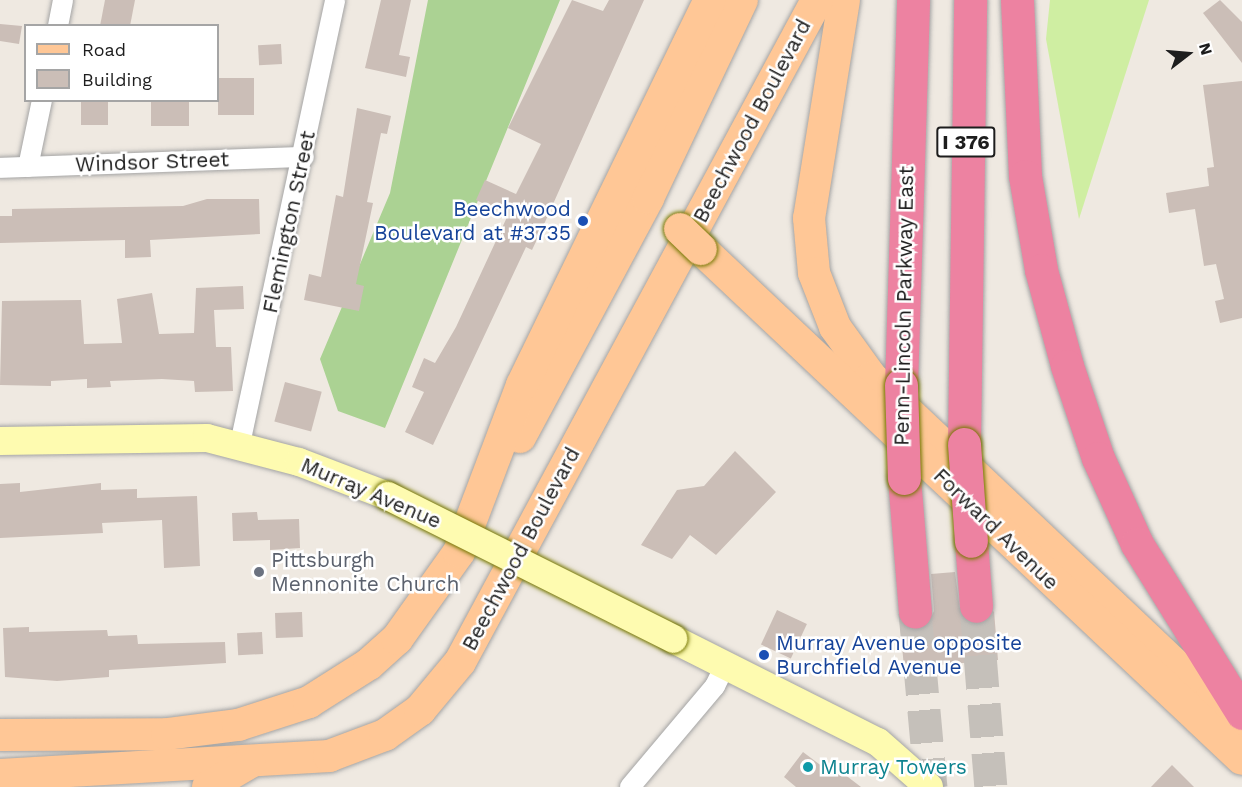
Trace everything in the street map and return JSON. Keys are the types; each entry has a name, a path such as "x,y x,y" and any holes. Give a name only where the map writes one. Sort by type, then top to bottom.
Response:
{"highway":[{"name":"Penn-Lincoln Parkway East","path":"913,0 901,385 904,478 915,612"},
{"name":"I 376","path":"970,0 964,444 976,606"},
{"path":"1017,0 1025,176 1041,270 1066,366 1098,458 1137,544 1242,713"}],"main road":[{"path":"459,552 522,385 710,0"},
{"path":"0,735 202,732 309,702 369,664 397,639 459,552 648,198 742,0"},
{"name":"Beechwood Boulevard","path":"1,775 80,778 253,761 308,760 367,744 403,724 449,679 817,0"},
{"path":"844,0 809,218 814,273 835,327 871,377 1211,699 1242,735"},
{"name":"Forward Avenue","path":"648,198 1242,759"},
{"name":"Murray Avenue","path":"0,441 127,435 240,444 388,496 673,639 726,663 878,742 929,787"},
{"path":"77,734 80,778"},
{"path":"208,787 253,761"},
{"path":"1,775 37,787"}],"street":[{"path":"58,24 63,0"},
{"name":"Flemington Street","path":"240,444 304,157 335,0"},
{"path":"28,167 42,102"},
{"name":"Windsor Street","path":"0,168 304,157"},
{"path":"630,787 715,686 726,663"}],"green space":[{"path":"428,0 560,0 385,428 338,411 320,359 390,193"},
{"path":"1050,0 1149,0 1079,219 1046,39"}],"building":[{"path":"105,0 135,0 130,24 100,24"},
{"path":"381,0 411,0 399,55 410,57 406,77 365,68"},
{"path":"572,0 603,11 609,0 644,0 532,250 526,247 433,445 405,432 424,392 412,387 424,358 435,363 456,327 508,215 476,200 485,180 516,194 541,144 508,128"},
{"path":"1220,0 1242,22 1242,63 1203,13"},
{"path":"0,24 22,26 19,44 0,41"},
{"path":"281,44 282,64 259,65 258,45"},
{"path":"219,78 254,78 254,115 218,115"},
{"path":"1242,81 1242,318 1220,323 1215,301 1224,299 1216,264 1204,266 1195,209 1169,213 1166,193 1209,186 1207,168 1214,167 1203,85"},
{"path":"81,102 108,102 108,125 81,125"},
{"path":"151,102 189,102 189,126 151,126"},
{"path":"357,108 391,116 387,134 381,133 367,202 373,203 356,284 364,286 359,311 304,300 309,274 321,277 336,195 343,197"},
{"path":"207,199 259,199 260,234 150,240 151,257 125,258 125,240 0,243 0,216 12,216 12,209 183,206"},
{"path":"243,286 244,309 214,310 216,347 231,347 233,391 195,392 194,381 162,379 110,381 111,387 87,388 87,379 51,381 51,386 0,385 2,301 81,300 84,344 122,343 117,299 152,293 159,334 194,333 196,288"},
{"path":"285,382 322,392 311,431 274,422"},
{"path":"735,451 776,492 716,555 690,535 672,559 641,545 677,490 704,486"},
{"path":"20,483 20,492 101,483 101,490 137,489 137,498 197,496 200,566 164,568 162,520 102,523 103,533 0,538 0,484"},
{"path":"257,512 258,520 299,519 300,548 270,550 270,540 233,541 232,513"},
{"path":"955,572 961,617 978,625 994,611 998,660 904,668 900,623 916,631 926,627 934,611 931,574"},
{"path":"777,610 807,624 791,658 761,644"},
{"path":"302,612 303,637 276,638 275,613"},
{"path":"29,627 29,632 107,630 108,636 137,635 138,644 225,642 226,663 109,670 109,677 57,681 5,677 3,628"},
{"path":"262,632 263,654 238,655 237,633"},
{"name":"Murray Towers","path":"803,752 827,770 831,764 861,787 796,787 784,777"},
{"path":"1172,765 1194,787 1151,787"}],"tunnel":[{"path":"976,606 991,787"},
{"path":"915,612 931,787"}],"place":[{"name":"Beechwood Boulevard at #3735","path":"583,221"},
{"name":"Pittsburgh Mennonite Church","path":"259,572"},
{"name":"Murray Avenue opposite Burchfield Avenue","path":"764,655"},
{"name":"Murray Towers","path":"808,767"}]}
